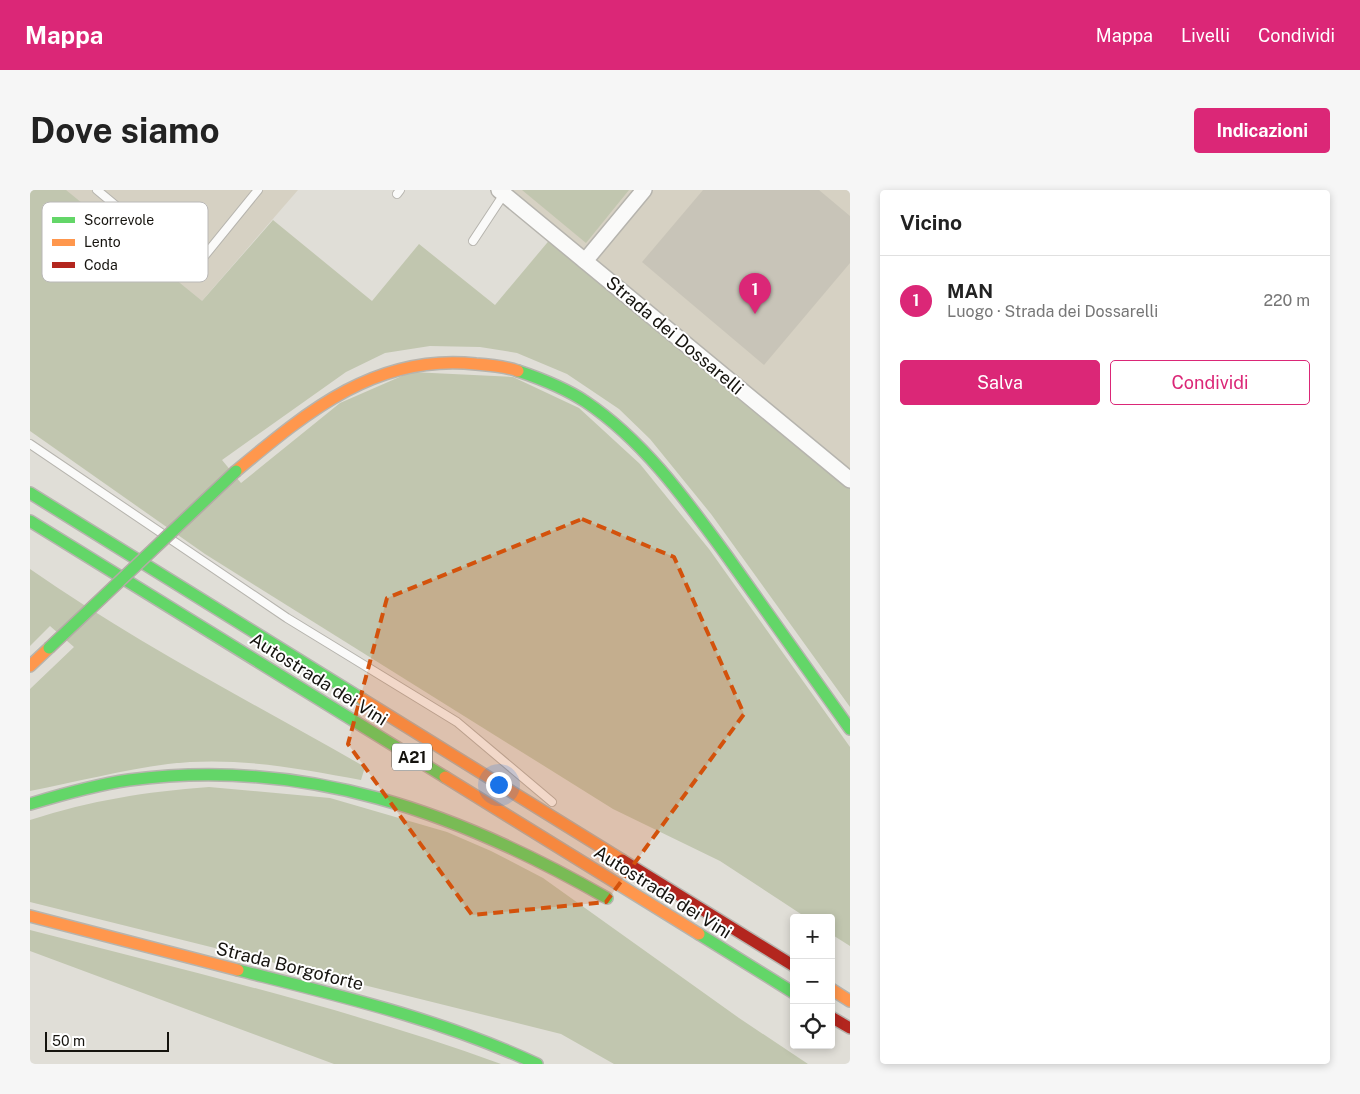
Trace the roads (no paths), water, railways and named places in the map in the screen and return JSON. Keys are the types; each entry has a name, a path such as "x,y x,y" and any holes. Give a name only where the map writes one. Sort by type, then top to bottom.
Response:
{"main road":[{"path":"30,666 236,471 314,411 366,380 390,370 418,364 476,362 511,368 542,377 571,392 599,410 647,455 702,522 850,730"},
{"name":"Autostrada dei Vini","path":"30,493 605,847 790,963"},
{"name":"Autostrada dei Vini","path":"30,520 790,993"},
{"path":"30,804 91,788 140,778 237,775 333,787 383,799 468,828 554,867 614,902"},
{"name":"Strada Borgoforte","path":"30,916 405,1013 502,1048 537,1064"},
{"path":"691,943 790,993"},
{"path":"835,992 850,1001"},
{"path":"835,1019 850,1028"}],"street":[{"path":"585,261 644,190"},
{"name":"Strada dei Dossarelli","path":"502,192 850,480"}],"lane":[{"path":"97,190 111,202"},
{"path":"208,252 258,190"},
{"path":"473,241 502,192"},
{"path":"30,444 287,618 457,722 560,810"},
{"path":"568,816 605,847"}],"place":[{"name":"MAN","path":"755,314"}]}
